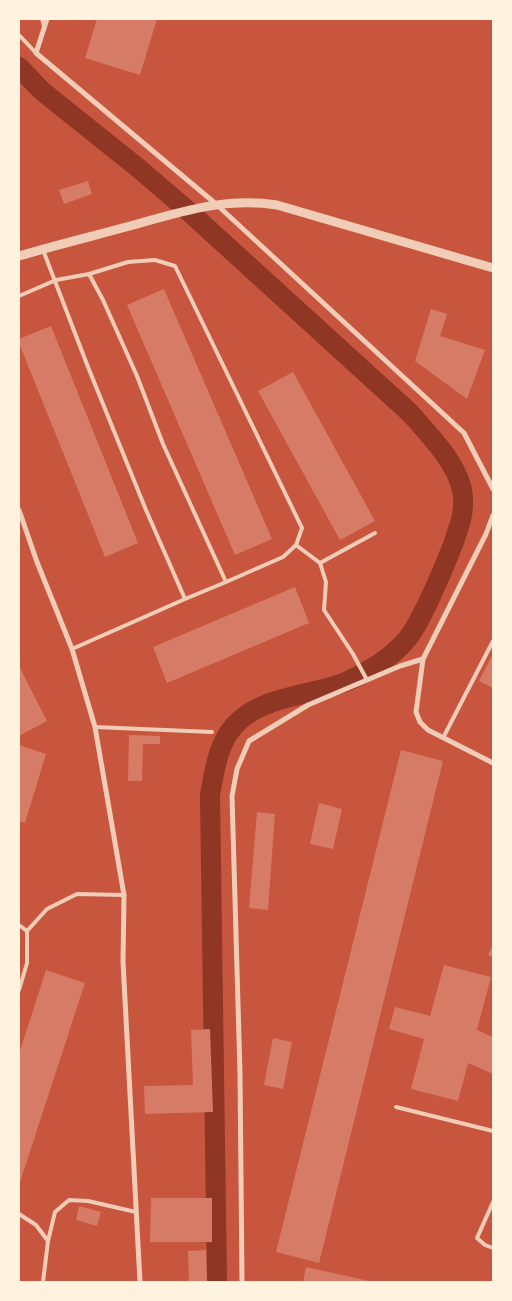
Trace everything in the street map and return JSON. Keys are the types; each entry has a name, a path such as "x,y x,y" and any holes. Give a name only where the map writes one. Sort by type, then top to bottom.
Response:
{"street":[{"path":"47,19 36,53 216,204 464,432 493,489"},
{"path":"19,256 200,207 216,204 260,202 278,205 493,268"},
{"path":"19,510 37,562 72,649 95,727 124,895 123,962 140,1282"},
{"path":"493,515 486,534 423,659 416,712 420,722 428,730 493,763"},
{"path":"242,1282 240,1073 232,796 237,770 249,741 308,705 400,666 423,659"}],"lane":[{"path":"42,19 44,26"},
{"path":"19,35 36,53"},
{"path":"43,249 146,510 185,599"},
{"path":"19,296 56,280 89,274 128,262 155,260 175,266 302,528 296,545 283,557 72,649"},
{"path":"89,274 103,300 137,376 163,444 226,582"},
{"path":"320,563 375,533"},
{"path":"296,545 320,563 326,582 324,610 353,654 367,680"},
{"path":"443,738 493,640"},
{"path":"95,727 212,732"},
{"path":"19,990 27,963 27,931 47,909 77,894 124,895"},
{"path":"19,925 27,931"},
{"path":"396,1106 493,1131"},
{"path":"44,1282 48,1241 56,1212 69,1200 88,1201 136,1212"},
{"path":"493,1202 477,1238 493,1248"},
{"path":"19,1214 36,1225 48,1241"}],"building":[{"path":"97,19 157,19 140,75 85,58"},
{"path":"88,181 92,194 64,204 59,190"},
{"path":"164,289 272,539 235,555 127,305"},
{"path":"431,309 447,314 440,336 485,350 467,399 415,361"},
{"path":"51,326 138,543 105,557 19,343 19,339"},
{"path":"293,372 375,521 340,540 258,391"},
{"path":"295,587 309,623 167,683 153,647"},
{"path":"493,654 493,688 479,681"},
{"path":"19,666 47,721 19,736"},
{"path":"129,735 160,736 160,744 143,744 142,781 128,781"},
{"path":"19,745 46,754 25,823 19,821"},
{"path":"401,750 443,761 319,1263 276,1252"},
{"path":"319,803 342,809 333,849 310,844"},
{"path":"257,812 275,814 268,910 249,908"},
{"path":"493,945 493,957 488,955"},
{"path":"444,965 491,977 477,1030 493,1037 493,1074 468,1063 458,1101 411,1089 424,1039 389,1029 395,1007 430,1016"},
{"path":"46,970 85,983 19,1185 19,1054"},
{"path":"210,1029 213,1112 145,1114 144,1086 193,1085 191,1030"},
{"path":"273,1038 292,1042 283,1089 264,1085"},
{"path":"151,1198 212,1198 212,1242 150,1242"},
{"path":"79,1206 101,1212 97,1226 76,1220"},
{"path":"206,1250 207,1282 189,1282 188,1251"},
{"path":"306,1267 369,1281 369,1282 303,1282"}],"waterway":[{"path":"19,67 42,91 186,209 409,412 448,459 459,480 463,494 461,520 451,550 427,605 414,630 404,643 384,660 349,680 276,701 251,712 233,728 222,745 219,754 210,795 217,1282"}]}
